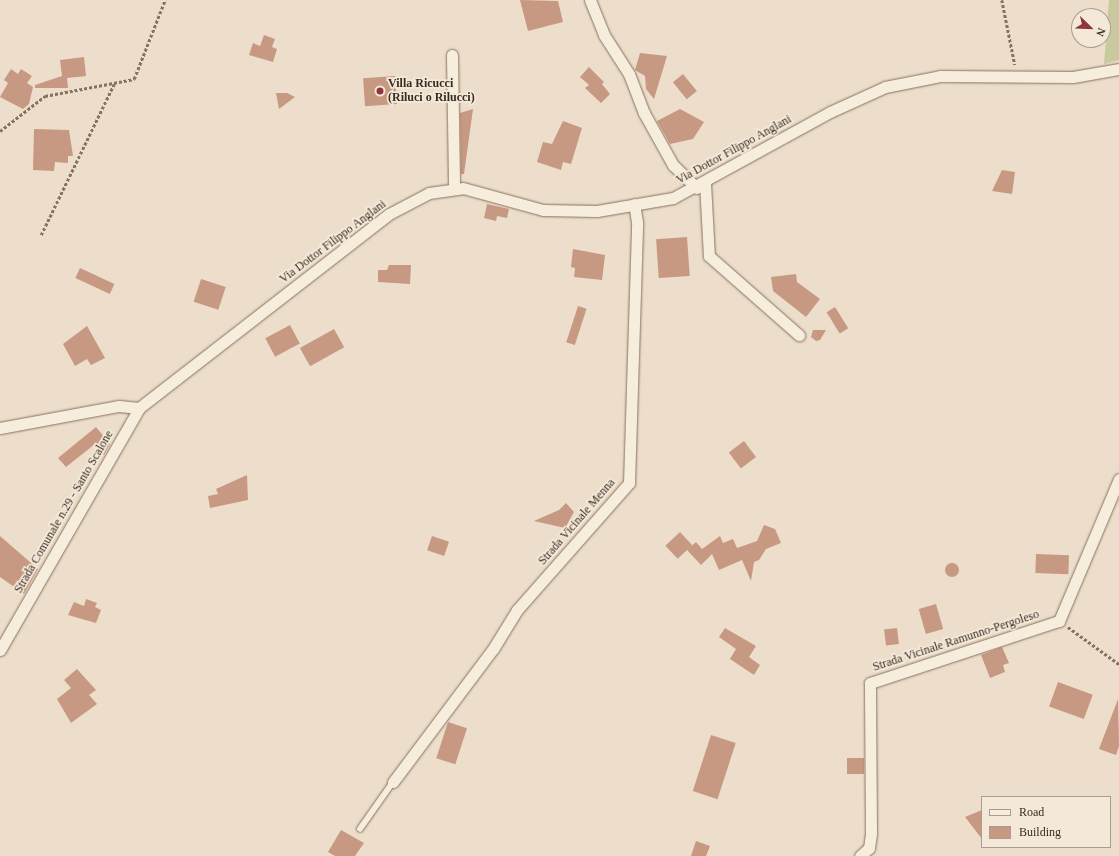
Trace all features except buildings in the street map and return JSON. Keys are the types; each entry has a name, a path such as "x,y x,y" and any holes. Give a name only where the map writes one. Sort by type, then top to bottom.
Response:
{"street":[{"path":"590,0 604,34 629,74 644,113 673,166 701,186 709,256 799,335"},
{"path":"452,55 454,190"},
{"name":"Via Dottor Filippo Anglani","path":"139,408 389,214 429,193 464,188 543,210 598,211 673,198 701,186 830,112 885,87 940,76 1017,75 1073,77 1119,68"},
{"name":"Strada Vicinale Menna","path":"393,782 481,666 517,610 629,483 637,222 634,204"},
{"path":"0,428 118,406 139,408"},
{"name":"Strada Comunale n.29 - Santo Scalone","path":"0,650 139,408"},
{"path":"1060,621 1119,479"},
{"name":"Strada Vicinale Ramunno-Pergoleso","path":"860,856 869,848 872,833 870,683 1060,621"}],"lane":[{"path":"360,829 393,782"}],"path":[{"path":"0,131 45,96 134,79 165,0"},
{"path":"1002,0 1017,75"},
{"path":"41,235 114,83"},
{"path":"1060,621 1119,664"}],"green space":[{"path":"1109,0 1119,0 1119,60 1104,64 1105,48 1111,48 1111,8 1108,8"}],"place":[{"name":"Villa Ricucci (Riluci o Rilucci)","path":"380,91"}]}
